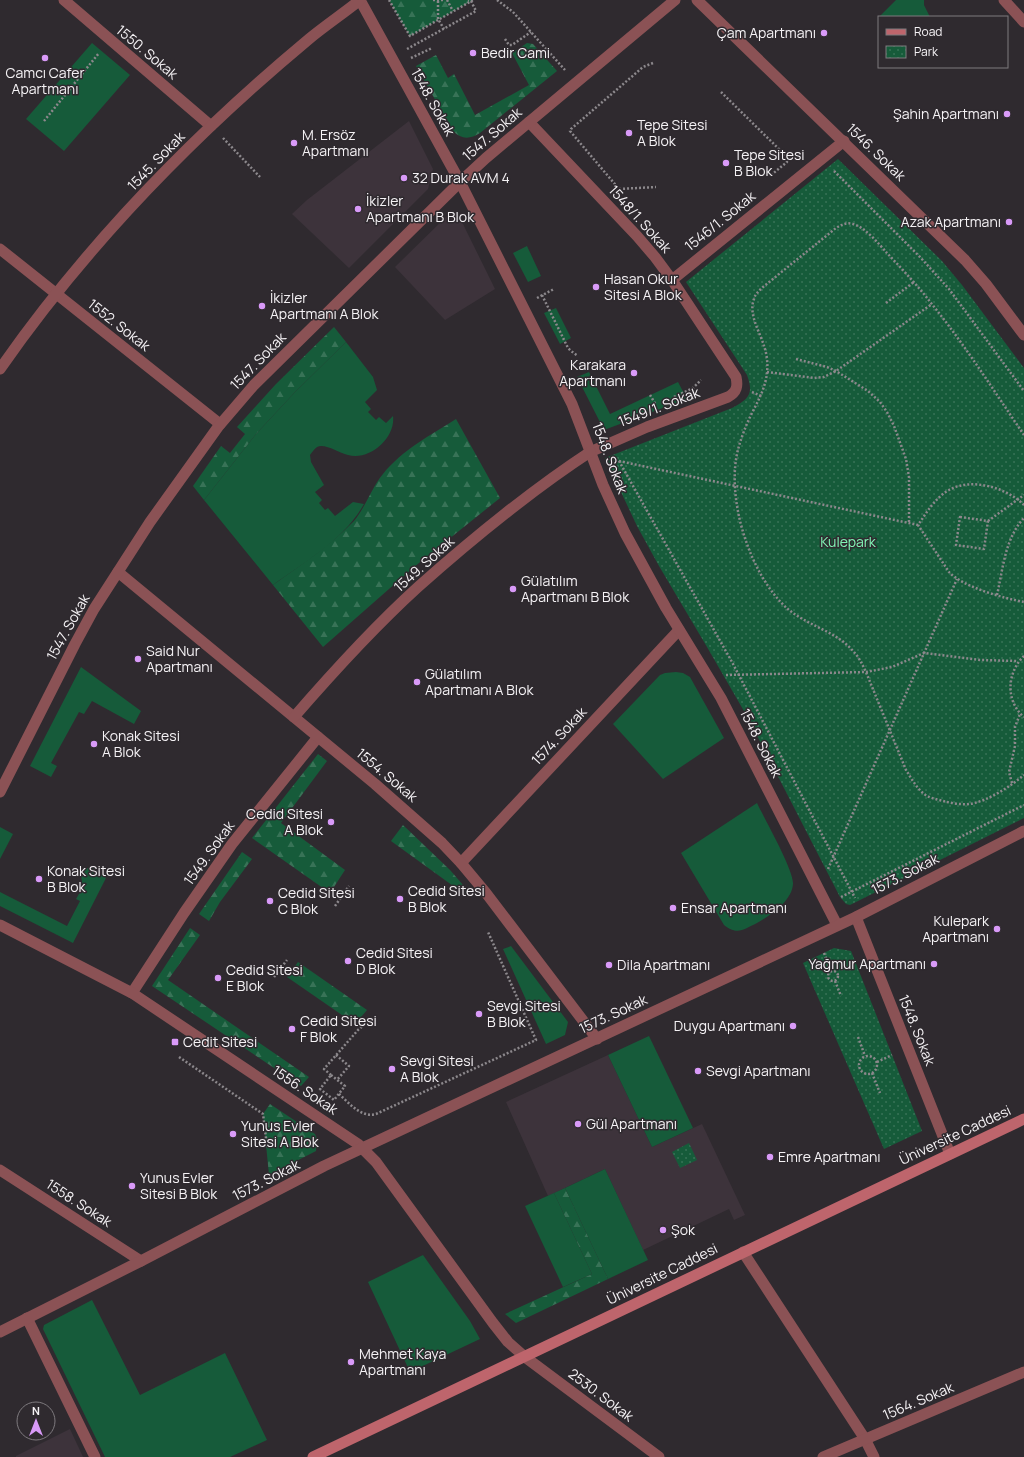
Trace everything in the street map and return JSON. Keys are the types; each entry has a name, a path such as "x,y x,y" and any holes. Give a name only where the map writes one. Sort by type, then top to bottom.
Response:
{"main road":[{"name":"Üniversite Caddesi","path":"313,1457 1024,1119"}],"street":[{"name":"1550. Sokak","path":"64,0 211,126"},
{"name":"1545. Sokak","path":"0,369 57,294 98,245 150,188 211,126 262,79 311,37 360,0"},
{"name":"1548. Sokak","path":"360,0 460,182 572,404 603,485 642,566 736,727 837,925"},
{"name":"1547. Sokak","path":"0,792 74,644 94,609 181,477 220,424 259,380 460,182 576,82 675,0"},
{"name":"1546. Sokak","path":"698,0 965,260 986,284 1024,335"},
{"path":"1004,0 1024,22"},
{"name":"1548/1. Sokak","path":"529,122 637,236 672,280 736,377 737,389"},
{"name":"1546/1. Sokak","path":"672,280 844,141"},
{"name":"1552. Sokak","path":"0,249 220,424"},
{"name":"1549/1. Sokak","path":"590,452 647,427 728,396 737,389"},
{"name":"1549. Sokak","path":"294,717 329,677 417,588 454,556 522,502 558,474 590,452"},
{"name":"1554. Sokak","path":"118,572 408,812 461,863 486,893 597,1039"},
{"name":"1574. Sokak","path":"461,863 679,630"},
{"name":"1549. Sokak","path":"132,992 232,844 318,737"},
{"name":"1573. Sokak","path":"0,1332 324,1166 859,915 1024,831"},
{"name":"1548. Sokak","path":"859,915 950,1154"},
{"name":"1556. Sokak","path":"0,925 132,992 363,1148 376,1162 493,1323 508,1342 525,1357"},
{"name":"1558. Sokak","path":"0,1170 141,1261"},
{"path":"743,1252 865,1439 874,1457"},
{"path":"27,1318 95,1457"},
{"name":"2530. Sokak","path":"525,1357 659,1457"},
{"name":"1564. Sokak","path":"823,1457 1024,1372"}],"path":[{"path":"389,0 410,36 471,0 476,11 461,21 406,49"},
{"path":"434,0 444,0"},
{"path":"447,0 454,11"},
{"path":"497,0 513,12 576,82"},
{"path":"438,1 438,20 444,29"},
{"path":"505,39 509,45 512,45 531,32"},
{"path":"44,121 110,39"},
{"path":"411,58 432,48"},
{"path":"653,63 642,67 570,131 619,188 656,187"},
{"path":"721,92 786,156 787,162 768,178"},
{"path":"211,126 260,178"},
{"path":"571,141 576,137"},
{"path":"829,166 920,257 949,289 1024,391"},
{"path":"1024,435 932,304 914,282 867,232 854,224 842,224 757,292 752,305 754,318 765,347 767,372 761,396 744,430 738,448 734,485 735,501 739,519 755,562 776,597 795,615 832,635 852,650 859,659 866,672 906,770 923,793 932,798 958,804 970,804 984,800 1024,774"},
{"path":"886,303 914,282"},
{"path":"536,298 554,289"},
{"path":"542,295 568,348 571,352 578,356"},
{"path":"767,372 814,378 824,377 836,371 932,304"},
{"path":"796,359 827,367 836,371 859,385 880,402 894,426 906,459 909,477 909,523"},
{"path":"673,397 693,388 701,380"},
{"path":"750,392 761,396"},
{"path":"650,395 658,410"},
{"path":"612,460 918,525 948,572 957,579 997,595 1024,602"},
{"path":"619,461 739,674 851,891 859,915"},
{"path":"918,525 931,506 942,496 950,490 960,487 973,485 999,489 1018,499 1024,505"},
{"path":"988,521 984,549 956,545 960,518 988,521 1024,495"},
{"path":"997,595 1009,544 1018,525 1024,518"},
{"path":"819,889 957,579"},
{"path":"707,675 866,672 892,667 924,653 980,660 1018,661"},
{"path":"1024,656 1018,661 1012,674 1010,688 1013,701 1020,714 1024,717"},
{"path":"1012,783 1008,772 1015,746 1016,727 1020,714"},
{"path":"827,904 1024,805"},
{"path":"335,906 349,886"},
{"path":"339,1094 366,1115 376,1114 536,1040 488,932"},
{"path":"824,953 831,972 829,977 830,980 835,981 841,996"},
{"path":"274,977 287,960"},
{"path":"831,972 835,971 838,974 835,981"},
{"path":"331,1075 320,1089 334,1100 345,1086 324,1069 361,1026 370,1020"},
{"path":"858,1037 865,1056"},
{"path":"336,1055 349,1066 338,1080"},
{"path":"877,1062 892,1055"},
{"path":"865,1056 873,1057 877,1062 877,1068 872,1073 867,1074 860,1069 860,1060 865,1056"},
{"path":"179,1057 263,1114 267,1146 276,1145"},
{"path":"872,1073 880,1092"},
{"path":"407,1100 408,1104"}],"shaded area":[{"path":"409,121 433,169 428,189 349,268 292,214 307,200"},
{"path":"447,216 460,218 495,289 445,320 395,267"},
{"path":"608,1055 652,1147 702,1124 745,1215 734,1220 729,1209 643,1250 605,1169 548,1196 506,1102"},
{"path":"70,1429 83,1457 16,1457 46,1441 56,1441 56,1436"}],"green space":[{"path":"389,0 473,0 410,36"},
{"path":"896,0 924,0 924,5 930,16 880,16"},
{"path":"92,43 130,75 64,151 26,119"},
{"path":"527,43 533,44 557,71 480,133 466,138 456,134 416,66 436,55 448,78 454,74 475,115 529,85 512,53"},
{"name":"Kulepark","path":"838,159 942,261 962,285 1024,368 1024,818 850,905 846,904 840,897 748,718 637,526 605,458 732,408 746,399 750,391 747,375 686,282"},
{"path":"527,246 541,276 528,282 513,253"},
{"path":"556,308 571,338 560,344 544,313"},
{"path":"334,327 346,342 295,392 256,434 204,500 193,486 221,446 230,453 245,434 237,427 276,384"},
{"path":"346,342 373,377 377,390 365,402 371,409 368,412 376,420 379,417 386,423 393,416 393,424 386,439 380,446 365,454 356,456 348,455 328,447 321,446 312,452 310,455 311,462 324,485 315,492 322,500 319,503 325,510 328,508 335,516 353,502 364,504 356,517 335,539 311,559 273,585 204,500 256,434 295,392"},
{"path":"589,372 610,414 678,382 687,399 604,430 577,377"},
{"path":"456,419 500,498 414,567 323,647 273,585 305,563 354,521 362,510 375,485 391,465 408,450"},
{"path":"81,667 141,711 134,724 92,701 84,714 79,712 51,763 57,766 51,777 30,766"},
{"path":"676,672 683,673 690,677 724,738 663,779 613,724 660,675"},
{"path":"318,754 327,761 281,823 345,870 330,893 252,838"},
{"path":"757,803 784,856 793,884 789,896 780,907 757,923 737,931 724,925 681,853"},
{"path":"403,825 450,870 470,893 467,896 391,841"},
{"path":"0,827 13,834 0,859"},
{"path":"242,852 252,859 220,902 209,921 199,914"},
{"path":"93,866 106,878 73,943 0,906 0,892 67,926 80,901 76,899 83,887 80,871"},
{"path":"190,928 200,935 168,980 309,1077 301,1086 152,986"},
{"path":"511,946 568,1022 565,1035 546,1044 503,949"},
{"path":"834,948 851,951 922,1131 884,1149 803,963"},
{"path":"298,962 367,1010 355,1024 287,977"},
{"path":"649,1036 693,1128 652,1147 608,1055"},
{"path":"270,1104 315,1134 317,1139 316,1151 269,1175 263,1114"},
{"path":"689,1143 697,1160 680,1168 672,1152"},
{"path":"605,1169 648,1260 608,1279 565,1188"},
{"path":"565,1188 608,1279 516,1323 505,1314 592,1274 554,1193"},
{"path":"554,1193 592,1274 563,1287 525,1206"},
{"path":"423,1255 470,1321 480,1339 410,1372 368,1282"},
{"path":"92,1300 140,1395 225,1353 267,1440 230,1457 105,1457 43,1329 44,1325"}],"place":[{"name":"Çam Apartmanı","path":"824,33"},
{"name":"Bedir Cami","path":"473,53"},
{"name":"Camcı Cafer Apartmanı","path":"45,58"},
{"name":"Şahin Apartmanı","path":"1007,114"},
{"name":"Tepe Sitesi A Blok","path":"629,133"},
{"name":"M. Ersöz Apartmanı","path":"294,143"},
{"name":"Tepe Sitesi B Blok","path":"726,163"},
{"name":"32 Durak AVM 4","path":"404,178"},
{"name":"İkizler Apartmanı B Blok","path":"358,209"},
{"name":"Azak Apartmanı","path":"1009,222"},
{"name":"Hasan Okur Sitesi A Blok","path":"596,287"},
{"name":"İkizler Apartmanı A Blok","path":"262,306"},
{"name":"Karakara Apartmanı","path":"634,373"},
{"name":"Gülatılım Apartmanı B Blok","path":"513,589"},
{"name":"Said Nur Apartmanı","path":"138,659"},
{"name":"Gülatılım Apartmanı A Blok","path":"417,682"},
{"name":"Konak Sitesi A Blok","path":"94,744"},
{"name":"Cedid Sitesi A Blok","path":"331,822"},
{"name":"Konak Sitesi B Blok","path":"39,879"},
{"name":"Cedid Sitesi B Blok","path":"400,899"},
{"name":"Cedid Sitesi C Blok","path":"270,901"},
{"name":"Ensar Apartmanı","path":"673,908"},
{"name":"Kulepark Apartmanı","path":"997,929"},
{"name":"Cedid Sitesi D Blok","path":"348,961"},
{"name":"Yağmur Apartmanı","path":"934,964"},
{"name":"Dila Apartmanı","path":"609,965"},
{"name":"Cedid Sitesi E Blok","path":"218,978"},
{"name":"Sevgi Sitesi B Blok","path":"479,1014"},
{"name":"Duygu Apartmanı","path":"793,1026"},
{"name":"Cedid Sitesi F Blok","path":"292,1029"},
{"name":"Cedit Sitesi","path":"175,1042"},
{"name":"Sevgi Sitesi A Blok","path":"392,1069"},
{"name":"Sevgi Apartmanı","path":"698,1071"},
{"name":"Gül Apartmanı","path":"578,1124"},
{"name":"Yunus Evler Sitesi A Blok","path":"233,1134"},
{"name":"Emre Apartmanı","path":"770,1157"},
{"name":"Yunus Evler Sitesi B Blok","path":"132,1186"},
{"name":"Şok","path":"663,1230"},
{"name":"Mehmet Kaya Apartmanı","path":"351,1362"}]}
